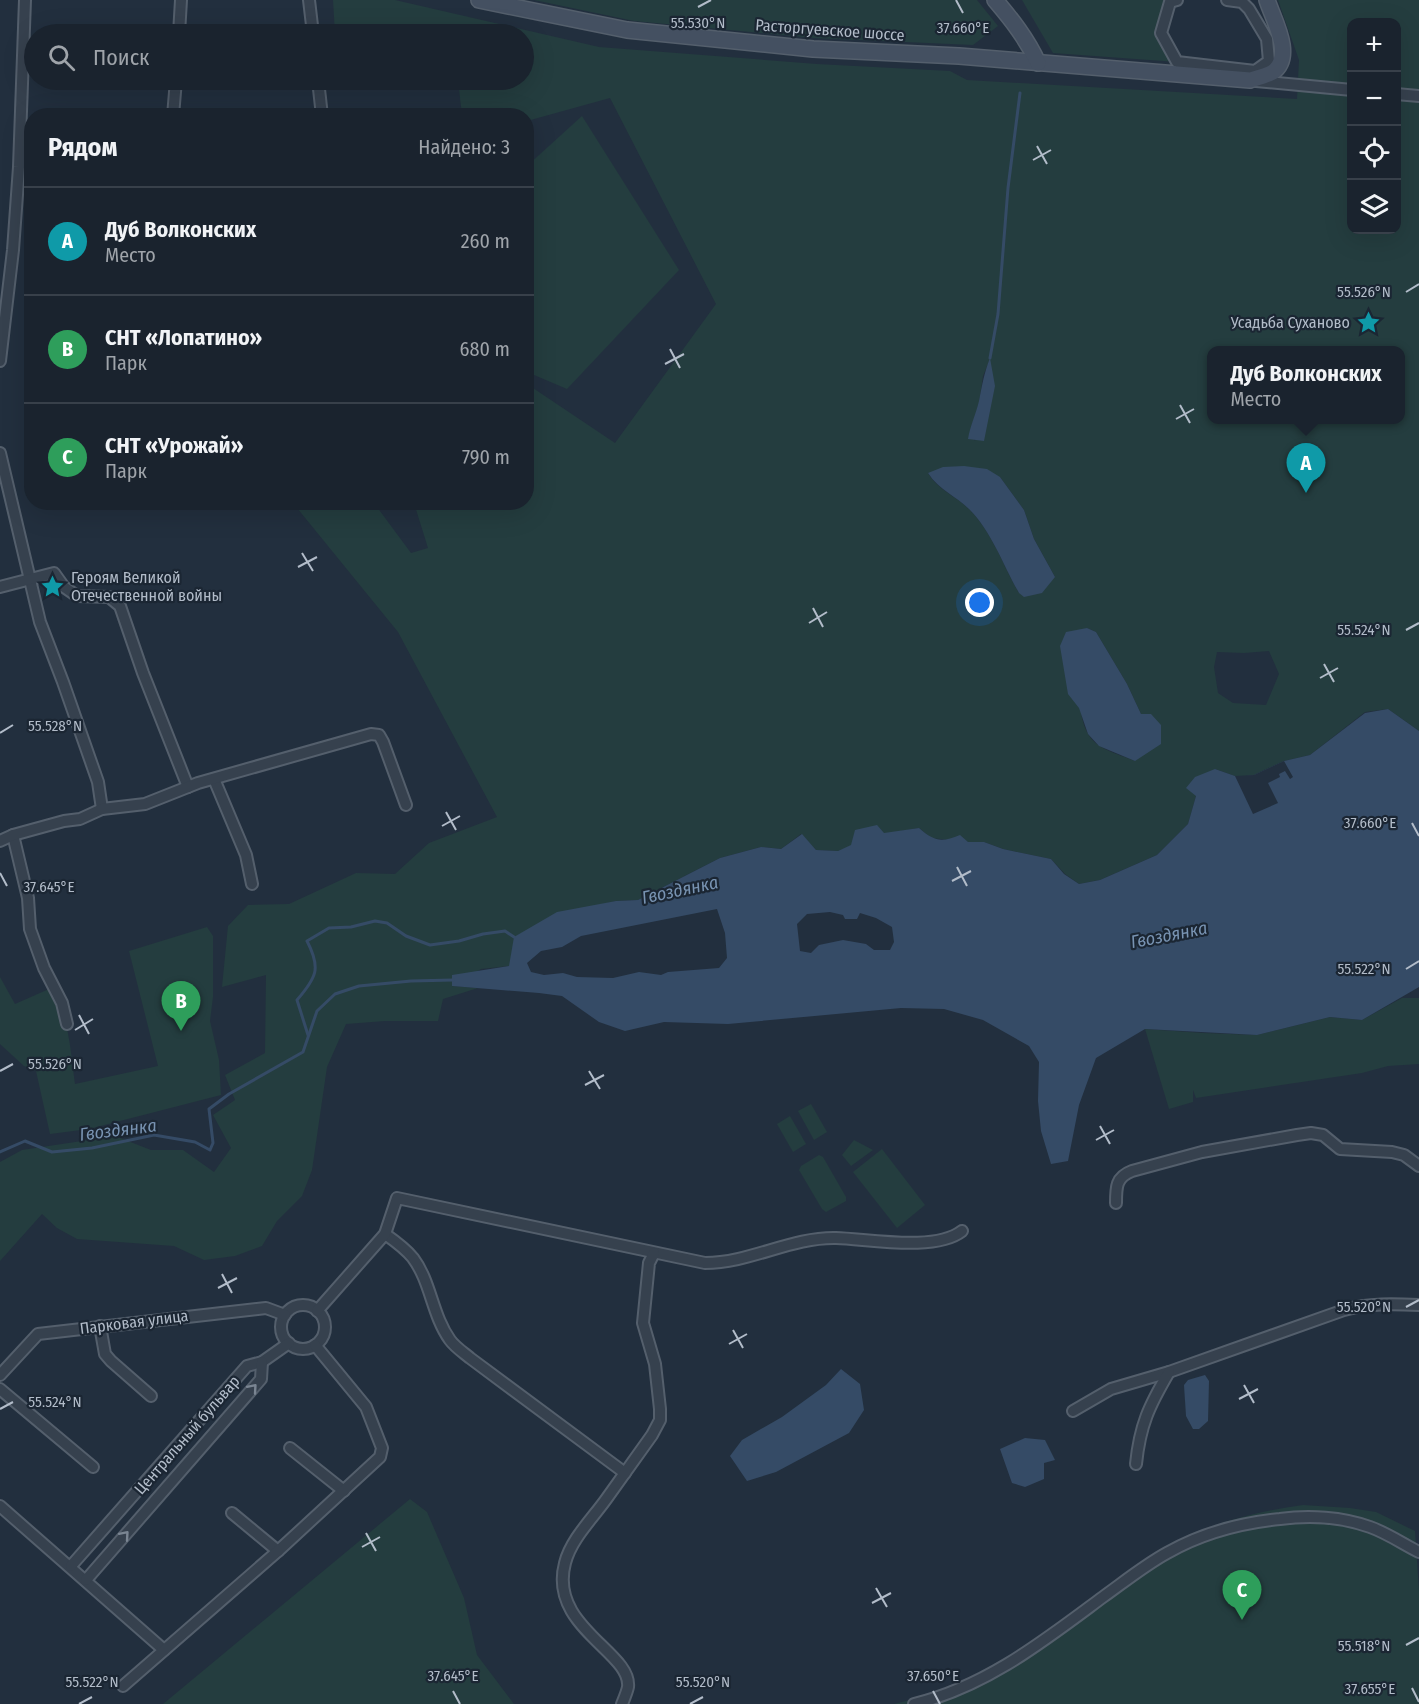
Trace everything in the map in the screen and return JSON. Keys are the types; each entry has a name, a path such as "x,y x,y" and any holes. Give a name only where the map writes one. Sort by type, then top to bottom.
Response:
{"main road":[{"name":"Расторгуевское шоссе","path":"479,0 627,30 813,49 959,56 1250,80"},
{"path":"995,0 1031,46 1038,63"},
{"path":"1250,80 1274,71 1280,64 1283,54 1267,0"}],"street":[{"path":"24,24 25,0"},
{"path":"180,24 181,0"},
{"path":"309,0 312,24"},
{"path":"1178,0 1170,2 1161,33 1177,62 1255,71 1269,61 1267,39 1242,2 1227,0"},
{"path":"0,361 3,319 12,261 19,167 24,28"},
{"path":"1250,80 1347,90"},
{"path":"174,108 175,90"},
{"path":"319,90 321,108"},
{"path":"1401,94 1419,96"},
{"path":"0,453 40,622 98,782 102,809"},
{"path":"0,587 54,573 64,587 77,596 109,597 120,606 143,673 188,787"},
{"path":"0,842 13,835 80,819 102,809 145,804 188,787 371,734 379,735 383,742 406,805"},
{"path":"214,779 246,855 252,884"},
{"path":"13,835 28,898 30,929 44,968 62,1003 67,1024"},
{"path":"1116,1203 1117,1181 1132,1171 1202,1152 1297,1135 1323,1135 1340,1149 1392,1152 1404,1155 1419,1166"},
{"path":"317,1311 385,1234 397,1198 702,1263 740,1260 813,1240 833,1238 927,1242 955,1237 962,1231"},
{"path":"385,1234 414,1259 450,1341 625,1473"},
{"path":"622,1704 628,1685 623,1669 584,1628 566,1604 562,1582 565,1562 579,1535 652,1435 660,1420 655,1364 643,1323 650,1263 654,1253"},
{"path":"305,1305 317,1311 324,1322 321,1339 315,1345 300,1349 289,1343 282,1335 281,1327 285,1315 296,1306 305,1305"},
{"path":"1073,1411 1111,1389 1169,1372 1359,1306 1419,1305"},
{"name":"Парковая улица","path":"0,1376 38,1334 266,1308 285,1315"},
{"path":"100,1326 105,1354 111,1362 151,1396"},
{"path":"262,1362 289,1343"},
{"path":"123,1686 278,1551 380,1457 382,1448 366,1407 315,1345"},
{"name":"Центральный бульвар","path":"71,1566 247,1366 262,1362 261,1379 86,1580"},
{"path":"1136,1464 1141,1427 1152,1401 1169,1372"},
{"path":"0,1389 93,1467"},
{"path":"291,1448 344,1491"},
{"path":"0,1506 164,1650"},
{"path":"232,1513 278,1551"},
{"path":"914,1704 943,1696 981,1680 1034,1647 1159,1558 1206,1534 1256,1521 1310,1517 1340,1520 1371,1527 1419,1551"}],"green space":[{"path":"333,0 395,0 499,24 334,24"},
{"path":"534,0 977,0 998,26 973,45 814,38 634,21"},
{"path":"1022,0 1177,0 1170,2 1161,33 1177,62 1053,53"},
{"path":"1278,0 1419,0 1419,731 1388,709 1365,712 1310,755 1284,761 1254,775 1235,776 1215,769 1196,796 1188,824 1157,855 1100,880 1079,884 1065,874 1051,859 1003,849 984,842 931,838 919,828 884,834 838,851 816,850 801,834 781,849 761,847 720,858 638,900 616,901 590,907 509,966 481,969 452,986 478,988 443,999 438,1021 346,1024 327,1067 312,1170 302,1196 277,1221 262,1246 235,1256 204,1260 174,1246 77,1239 57,1228 42,1214 0,1261 0,1162 22,1150 115,1136 151,1150 183,1150 214,1172 231,1148 213,1115 235,1100 225,1075 265,1053 266,975 222,987 228,926 248,905 289,904 356,873 395,874 429,843 497,817 398,632 299,510 379,510 411,553 428,548 416,510 534,510 534,389 615,443 716,304 610,98 534,119 534,108 461,108 459,90 534,90 534,32 599,47 817,64 950,71 967,80 1297,99 1299,60","holes":["990,359 975,441 970,431 979,403 983,376","928,473 1000,477 1024,510 1034,539 1055,577 1019,593 991,538 977,518","1087,628 1096,632 1127,684 1141,714 1135,761 1100,746 1090,736 1084,724 1080,691","1269,651 1279,674 1266,705 1233,703 1218,693 1214,667 1217,652"]},
{"path":"582,116 679,270 567,389 534,375 534,160"},
{"path":"207,927 213,936 213,997 210,1021 219,1060 221,1095 89,1129 50,1134 36,1071 24,1066 0,1044 0,977 15,1004 49,989 56,998 65,1020 75,1084 158,1066 129,951"},
{"path":"1402,998 1419,998 1419,1064 1388,1066 1362,1073 1196,1098 1193,1090 1193,1102 1169,1109 1145,1029 1257,1035 1330,1017 1362,1020"},
{"path":"811,1104 827,1132 814,1140 798,1111"},
{"path":"790,1116 806,1144 793,1152 777,1124"},
{"path":"854,1140 873,1150 851,1166 842,1155"},
{"path":"882,1149 925,1205 897,1228 853,1172"},
{"path":"819,1155 823,1157 846,1197 846,1201 826,1212 799,1170 801,1166"},
{"path":"410,1499 427,1512 464,1598 477,1655 514,1704 163,1704"},
{"path":"1303,1505 1376,1512 1415,1531 1419,1591 1419,1704 894,1704 947,1689 1012,1658 1134,1567 1172,1544 1236,1519"}],"water":[{"path":"990,358 995,386 984,441 968,439 970,429"},
{"path":"964,466 987,469 1000,477 1024,510 1034,539 1055,577 1042,593 1024,597 1019,593 991,538 977,518 964,504 937,484 928,473 943,467"},
{"path":"1087,628 1096,632 1127,684 1141,714 1151,714 1161,725 1161,744 1135,761 1099,746 1088,734 1079,708 1068,694 1060,646 1066,632"},
{"path":"1388,709 1419,731 1419,987 1362,1020 1330,1017 1257,1035 1145,1029 1096,1058 1079,1105 1068,1161 1051,1164 1041,1131 1038,1101 1039,1062 1029,1046 983,1020 944,1009 901,1008 728,1024 664,1022 625,1031 599,1022 562,996 452,986 452,975 509,966 514,937 557,912 616,901 638,900 720,858 761,847 781,849 802,834 816,850 838,851 851,845 855,830 877,825 884,833 919,828 929,836 938,839 943,840 960,835 968,842 984,842 1003,849 1051,859 1064,874 1079,884 1100,880 1157,855 1188,824 1196,796 1186,788 1195,777 1215,769 1235,776 1254,775 1284,761 1310,755 1365,713","holes":["717,909 725,933 727,958 719,968 668,972 661,975 639,972 613,978 577,977 563,973 544,975 531,972 527,963 541,951 562,947 581,936","830,912 843,915 845,919 857,919 860,913 876,918 892,927 894,942 890,950 874,950 866,944 843,940 819,945 811,953 800,951 797,924 807,914"]},
{"path":"841,1369 860,1384 864,1410 849,1433 776,1472 747,1481 730,1456 742,1440 782,1417 826,1385"},
{"path":"1205,1375 1209,1381 1208,1421 1199,1429 1193,1429 1186,1416 1184,1385 1188,1380"},
{"path":"1025,1438 1045,1440 1055,1460 1044,1463 1044,1479 1025,1487 1012,1483 1000,1449"}],"pier":[{"path":"1284,761 1293,777 1290,779 1285,771 1279,774 1280,777 1268,783 1278,803 1253,814 1235,776 1254,775"}],"waterway":[{"path":"990,358 998,314 1008,188 1020,93"},
{"path":"308,1035 297,1000 309,985 315,972 314,958 307,941 329,928 351,927 375,921 387,923 406,936 430,945 505,931 514,937"},
{"name":"Гвоздянка","path":"0,1152 25,1141 52,1152 92,1148 154,1135 195,1142 210,1150 213,1143 209,1109 229,1094 303,1052 317,1011 335,994 359,986 453,980"}],"place":[{"name":"Усадьба Суханово","path":"1368,322"},
{"name":"Дуб Волконских","path":"1306,493"},
{"name":"Героям Великой Отечественной войны","path":"53,586"},
{"name":"СНТ «Лопатино»","path":"181,1031"},
{"name":"СНТ «Урожай»","path":"1242,1620"}]}
